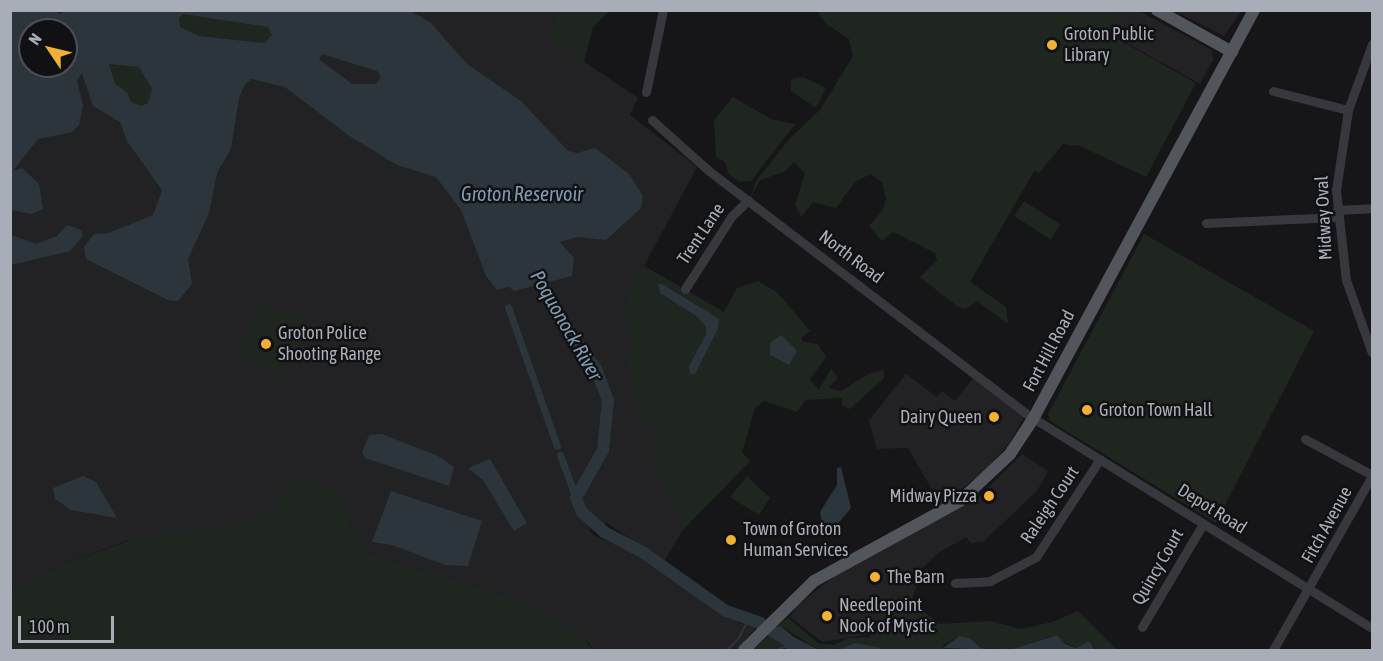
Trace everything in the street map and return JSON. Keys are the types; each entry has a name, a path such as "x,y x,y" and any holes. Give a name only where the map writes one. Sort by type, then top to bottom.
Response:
{"main road":[{"path":"1157,10 1232,52"},
{"name":"Fort Hill Road","path":"744,651 776,617 830,570 970,493 1010,454 1034,419 1254,10"}],"street":[{"path":"646,92 663,10"},
{"name":"Midway Oval","path":"1372,44 1348,110 1338,162 1338,213 1346,280 1372,353"},
{"path":"1273,91 1348,110"},
{"name":"North Road","path":"652,120 748,200 1034,419"},
{"name":"Trent Lane","path":"685,289 731,217 748,200"},
{"path":"1206,223 1338,213 1372,208"},
{"name":"Depot Road","path":"1034,419 1372,628"},
{"path":"1305,439 1372,476"},
{"name":"Raleigh Court","path":"955,583 990,581 1036,557 1100,459"},
{"name":"Fitch Avenue","path":"1273,651 1311,589 1372,476"},
{"name":"Quincy Court","path":"1142,627 1203,524"}],"shaded area":[{"path":"11,11 561,11 546,36 638,98 630,115 697,167 644,266 735,319 707,419 750,461 687,522 664,562 607,523 589,529 594,536 628,549 741,624 757,626 737,650 594,650 589,643 494,591 367,554 195,530 126,541 59,566 11,594"},
{"path":"561,11 610,11 593,27 584,62 546,36"},
{"path":"817,11 1116,11 1107,33 1196,83 1146,177 1080,146 1063,144 1039,173 1034,171 970,282 1006,307 1008,324 977,301 966,309 958,307 920,277 937,261 935,253 893,232 882,241 869,226 882,211 886,199 882,182 870,174 854,183 836,208 813,202 801,217 795,205 805,173 794,162 784,172 760,180 750,198 756,181 790,138 820,110 853,56 849,39 826,24"},
{"path":"1116,11 1139,11 1212,50 1213,60 1200,84 1105,31"},
{"path":"1174,11 1242,11 1224,36"},
{"path":"183,14 268,27 272,35 264,43 199,36 180,27 179,17"},
{"path":"109,64 139,67 152,89 148,103 141,106 131,102 127,92 115,84"},
{"path":"803,77 826,88 816,108 791,91 791,79"},
{"path":"733,97 771,119 795,124 751,181 739,182 728,173 725,162 716,157 714,120"},
{"path":"1024,201 1060,224 1050,240 1014,216"},
{"path":"1144,234 1314,331 1216,523 1050,421 1048,414"},
{"path":"644,266 724,312 737,288 758,281 778,293 810,331 801,338 803,342 818,344 826,357 810,379 819,390 831,369 838,378 829,388 841,391 870,373 884,370 884,378 850,409 842,406 842,398 806,400 797,412 764,401 755,408 742,452 750,461 682,531 682,517 659,481 653,456 654,426 640,421 627,365 632,335 623,317 630,285"},
{"name":"Groton Police Shooting Range","path":"264,303 305,319 277,377 235,351"},
{"path":"906,374 937,397 942,391 955,401 974,377 1024,417 1009,444 984,471 941,505 908,448 877,449 869,420"},
{"path":"1022,454 1048,471 1037,491 983,542 971,543 966,537 937,554 915,575 917,584 911,602 896,603 870,634 822,642 790,617 796,607 835,575 978,498"},
{"path":"747,476 770,498 759,515 730,497"},
{"path":"293,478 338,489 348,523 367,554 494,591 579,634 594,650 11,650 11,594 22,586 59,566 139,537 245,523 276,505"},
{"path":"896,602 911,602 940,624 990,621 1021,629 1052,622 1078,611 1117,650 1095,650 1094,646 1085,643 1076,648 1051,636 1009,650 981,648 970,638 959,636 942,646 947,650 884,650 855,643 837,650 819,650 779,625 788,618 818,643 834,645 848,638 870,637 873,624"},
{"path":"769,636 780,640 787,650 752,650"}],"water":[{"name":"Groton Reservoir","path":"65,10 410,11 430,22 467,64 521,101 568,151 577,153 595,148 629,174 643,196 641,208 606,240 577,237 560,242 574,258 572,276 514,291 509,287 497,290 486,276 461,210 436,177 397,165 348,135 285,87 252,79 245,84 239,98 231,149 217,173 209,213 188,259 192,284 178,301 168,300 86,259 84,247 94,234 109,233 153,215 162,190 127,141 120,122 93,106 82,73 77,81 83,106 79,125 72,132 38,139 13,171 22,168 39,184 43,209 32,214 11,210 11,11 54,11 60,14","holes":["183,14 268,27 272,35 264,43 199,36 180,27 179,18","322,54 377,71 381,77 376,84 352,84 319,59","109,64 139,67 152,89 148,103 141,106 131,102 127,92 115,84"]},
{"path":"67,225 81,230 83,236 70,251 11,265 11,235 36,244 57,236"},
{"path":"658,284 662,284 719,319 718,329 695,374 690,374 689,366 706,334 706,327 698,317 660,293"},
{"path":"781,335 797,351 789,365 770,355 770,343"},
{"path":"382,434 438,456 454,467 449,486 365,458 362,453 369,435"},
{"path":"490,459 527,523 514,531 483,480 468,468"},
{"path":"841,467 851,508 830,533 822,523 820,512 837,485 837,468"},
{"path":"83,476 96,482 117,518 71,510 55,499 53,488"},
{"path":"391,491 482,521 468,566 445,565 392,545 372,542"},
{"path":"779,625 794,637 819,650 787,650 780,640 769,636"},
{"path":"1057,635 1065,644 1076,648 1089,641 1095,650 1009,650"},
{"path":"959,636 970,638 981,648 994,650 943,648"},
{"path":"855,643 877,647 884,650 837,650"}],"waterway":[{"name":"Poquonock River","path":"536,271 558,317 596,369 608,400 603,450 576,498 582,512 604,532 644,553 726,611 760,623 802,650"},
{"path":"508,307 557,446"},
{"path":"560,455 576,498"},
{"path":"727,650 739,638 749,618"},
{"path":"777,650 787,646"}],"place":[{"name":"Groton Public Library","path":"1052,45"},
{"name":"Groton Police Shooting Range","path":"266,344"},
{"name":"Groton Town Hall","path":"1087,410"},
{"name":"Dairy Queen","path":"994,417"},
{"name":"Midway Pizza","path":"989,496"},
{"name":"Town of Groton Human Services","path":"731,540"},
{"name":"The Barn","path":"875,577"},
{"name":"Needlepoint Nook of Mystic","path":"827,616"}]}
